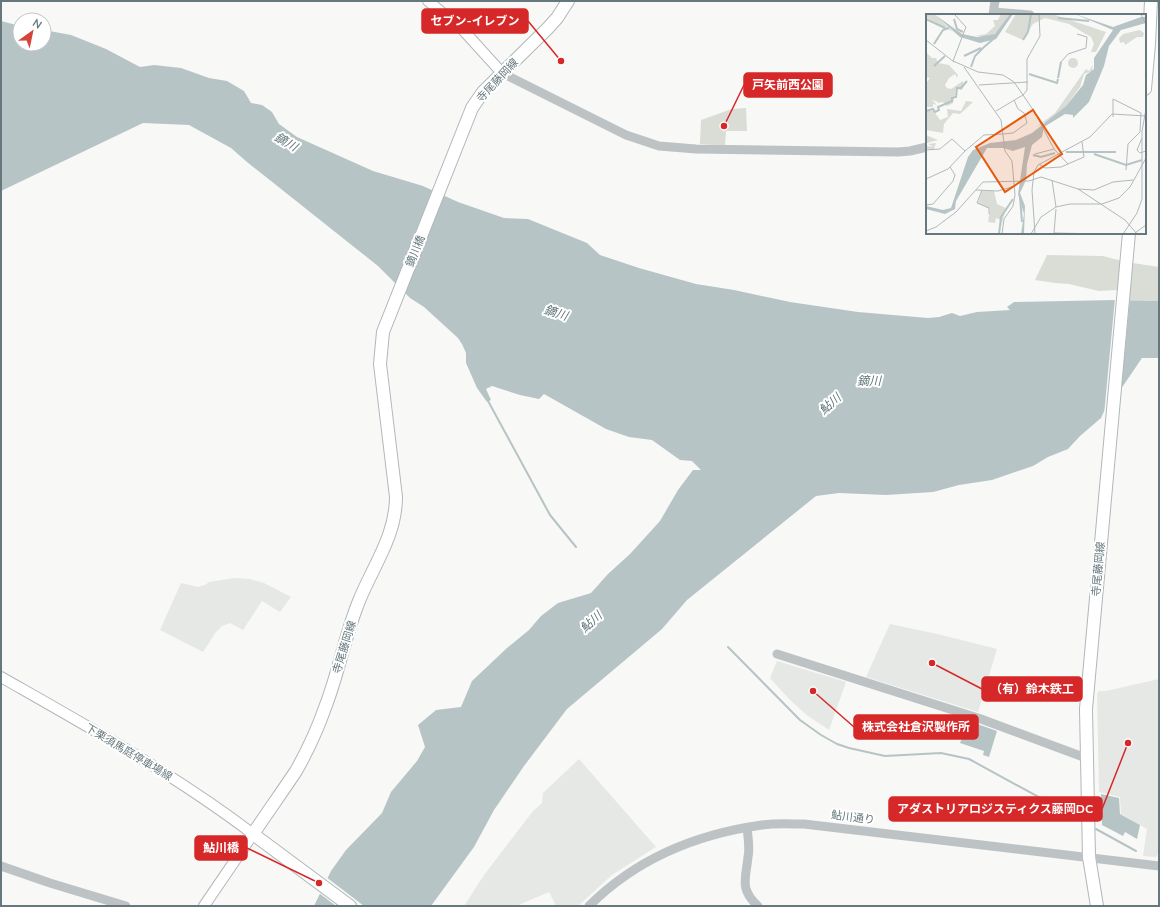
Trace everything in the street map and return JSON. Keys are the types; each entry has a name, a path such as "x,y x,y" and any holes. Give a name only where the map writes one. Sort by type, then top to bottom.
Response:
{"main road":[{"path":"428,1 462,30 502,73"},
{"name":"寺尾藤岡線","path":"446,172 472,108 483,92 548,28 557,18 568,1"},
{"path":"1146,80 1150,44 1151,1"},
{"name":"鏑川橋","path":"384,329 446,172"},
{"name":"寺尾藤岡線","path":"1097,906 1089,857 1086,709 1129,234"},
{"name":"寺尾藤岡線","path":"257,837 296,771 316,731 331,693 358,603 381,556 393,526 396,509 396,497 380,364 384,329"},
{"name":"下栗須馬庭停車場線","path":"1,677 162,771 221,810 257,837"},
{"path":"204,906 257,837 350,906"}],"street":[{"path":"995,1 994,13 1012,14"},
{"path":"502,73 626,135 659,146 704,150 898,152 926,147"},
{"path":"777,654 981,719 1071,754 1086,758"},
{"name":"鮎川通り","path":"589,906 627,874 667,851 712,835 763,825 804,824 1159,866"},
{"path":"747,828 749,856 744,880 745,888 749,898 758,906"},
{"path":"1,866 50,883 126,906"}],"shaded area":[{"path":"746,108 747,131 726,131 725,145 700,144 701,120 732,109"},
{"path":"1047,255 1103,256 1126,262 1159,267 1159,301 1116,300 1118,290 1099,291 1069,284 1035,280"},
{"path":"235,578 250,579 264,583 291,597 280,612 262,601 243,630 230,623 222,626 216,632 203,652 160,630 181,583 198,587 209,582"},
{"path":"890,624 997,649 978,712 866,677"},
{"path":"777,661 846,682 829,730 808,716 790,700 770,678"},
{"path":"1159,679 1159,852 1156,857 1143,856 1147,829 1121,814 1120,797 1099,792 1097,694 1099,691 1106,691"},
{"path":"579,759 656,847 612,875 578,906 556,906 549,892 516,906 464,906 484,875 533,811 542,803 543,793"}],"water":[{"path":"1,21 12,24 12,52 52,52 52,31 71,35 106,49 140,67 154,65 181,68 209,78 227,81 244,91 251,103 262,105 272,112 279,124 297,137 373,171 423,186 458,202 504,218 528,219 587,243 600,255 639,268 696,284 734,290 790,302 858,312 928,318 939,317 952,313 960,316 977,312 1010,310 1007,307 1014,302 1116,300 1159,301 1159,358 1142,358 1123,386 1108,403 1101,418 1080,436 1068,449 1048,457 1033,466 992,480 959,485 933,492 886,495 839,493 816,496 687,600 662,629 567,709 524,766 494,810 474,847 431,906 314,906 331,871 346,850 382,813 391,792 417,761 425,747 418,725 436,710 461,707 472,681 507,648 529,630 541,616 558,603 591,593 660,521 678,490 693,470 701,470 692,461 680,460 652,440 629,437 606,429 544,394 539,399 520,395 492,386 486,389 491,400 487,402 477,388 466,363 466,353 458,338 424,307 410,298 378,266 231,148 189,125 143,123 1,191"},
{"path":"969,721 997,731 989,757 983,755 984,751 960,743"},
{"path":"1101,794 1119,798 1120,814 1140,825 1137,839 1125,832 1123,836 1102,825"}],"pier":[{"path":"1115,298 1130,298 1121,392 1110,404 1104,415"},
{"path":"326,877 364,906 336,906 319,893"}],"waterway":[{"path":"487,399 550,515 576,547"},
{"path":"728,647 800,720 837,744 885,756 941,753 969,759 1077,818"},
{"path":"1096,829 1136,851"}],"place":[{"name":"セブン-イレブン","path":"561,61"},
{"name":"戸矢前西公園","path":"724,126"},
{"name":"（有）鈴木鉄工","path":"932,663"},
{"name":"株式会社倉沢製作所","path":"813,691"},
{"name":"アダストリアロジスティクス藤岡DC","path":"1128,743"},
{"name":"鮎川橋","path":"319,883"}],"water label":[{"name":"鏑川","path":"286,142"},
{"name":"鏑川","path":"556,313"},
{"name":"鏑川","path":"869,381"},
{"name":"鮎川","path":"830,404"},
{"name":"鮎川","path":"591,622"}]}
